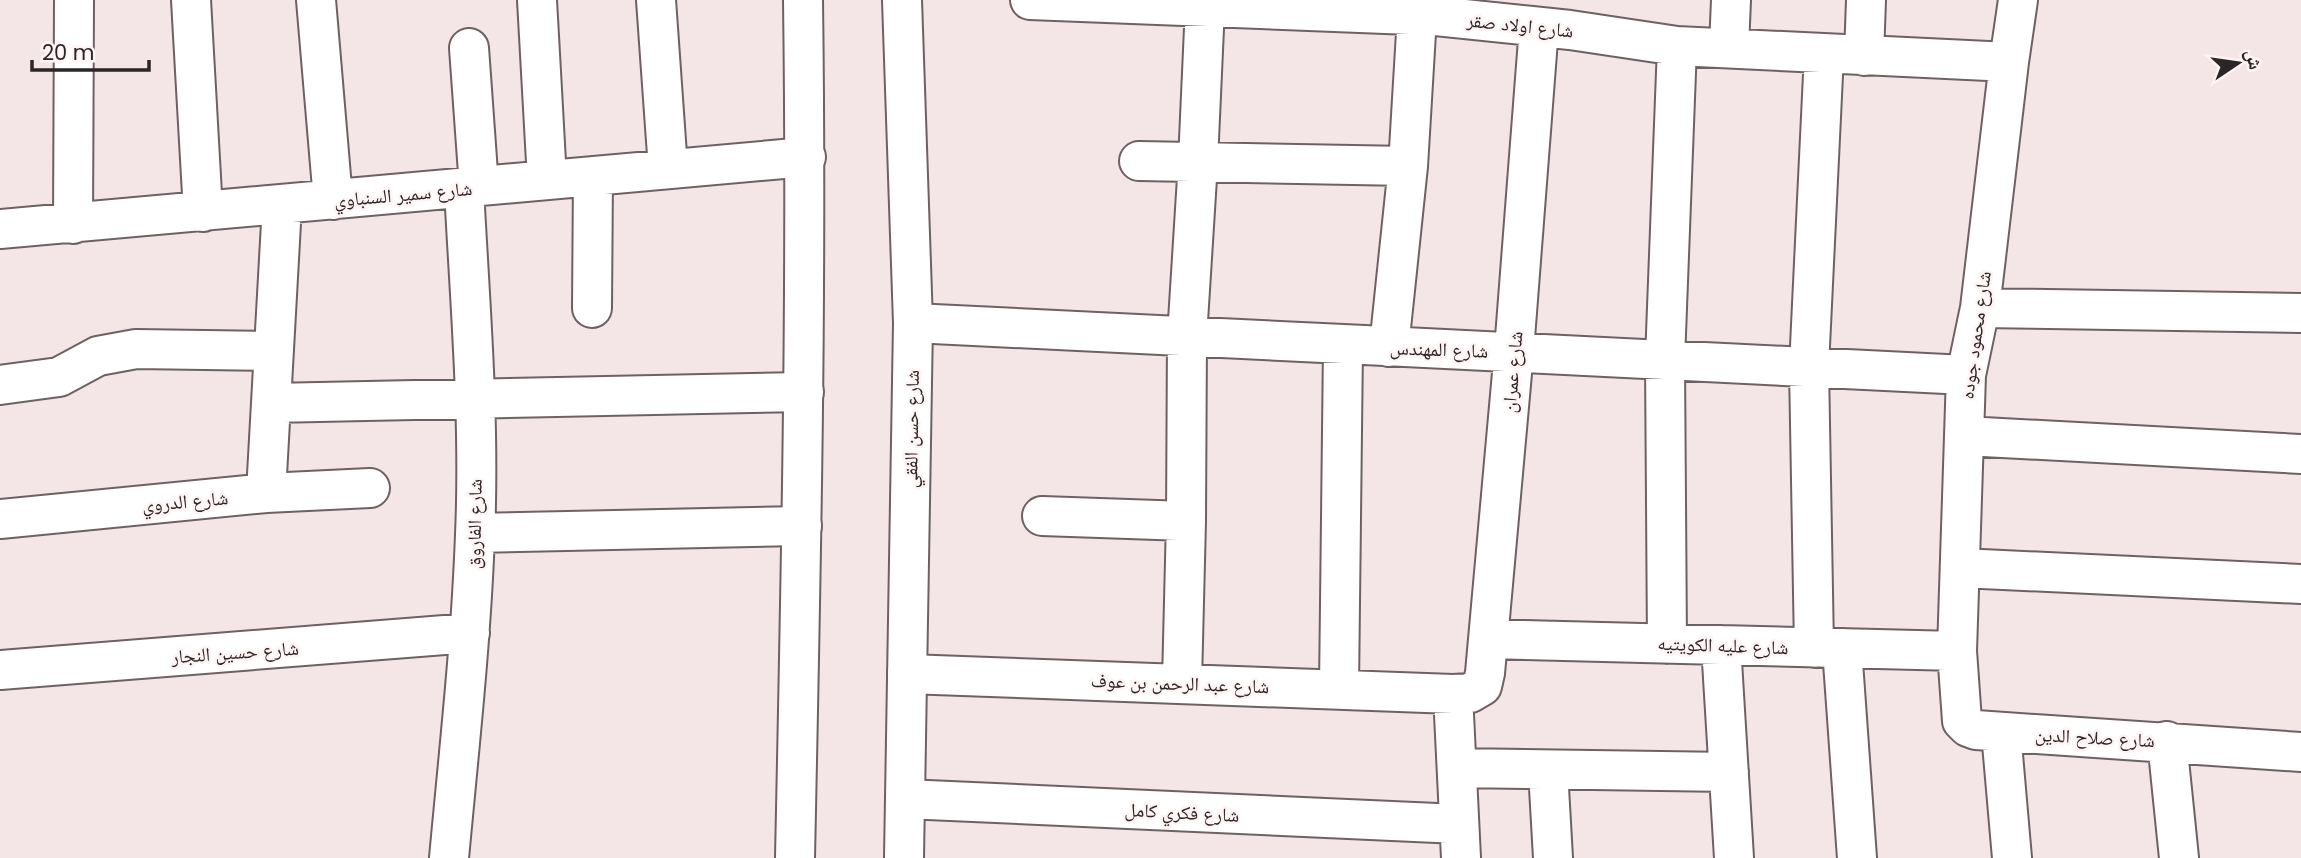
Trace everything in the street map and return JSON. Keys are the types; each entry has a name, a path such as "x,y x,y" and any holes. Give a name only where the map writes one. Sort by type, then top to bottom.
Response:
{"street":[{"path":"73,224 74,0"},
{"path":"191,0 203,212"},
{"path":"316,0 333,200"},
{"path":"537,0 547,180"},
{"path":"656,0 668,169"},
{"path":"796,858 806,157 803,0"},
{"name":"شارع حسن الفقي","path":"902,0 913,323 904,858"},
{"name":"شارع اولاد صقر","path":"1030,0 1205,6 1300,6 1560,19 1677,46 2009,62"},
{"path":"1729,47 1731,0"},
{"path":"1864,56 1866,0"},
{"name":"شارع محمود جوده","path":"1957,651 1966,375 1980,308 2018,0"},
{"path":"1182,682 1187,337 1205,6"},
{"path":"1389,347 1408,166 1430,11"},
{"name":"شارع عمران","path":"1453,694 1470,693 1482,686 1514,351 1560,19"},
{"path":"1667,644 1665,360 1677,46"},
{"name":"شارع الفاروق","path":"449,858 470,634 475,533 469,48"},
{"path":"1824,54 1809,367 1828,648 1857,858"},
{"name":"شارع سمير السنباوي","path":"0,229 806,157"},
{"path":"1139,162 1408,166"},
{"path":"592,307 593,176"},
{"path":"266,493 282,205"},
{"path":"1980,308 2301,313"},
{"name":"شارع المهندس","path":"913,323 1966,375"},
{"path":"1339,689 1343,345"},
{"path":"0,385 59,377 98,356 136,349 274,351"},
{"path":"271,403 804,392"},
{"path":"1965,436 2301,454"},
{"name":"شارع الدروي","path":"0,519 266,493 370,488"},
{"path":"1042,516 1186,521"},
{"path":"475,533 802,526"},
{"path":"1961,568 2301,584"},
{"name":"شارع حسين النجار","path":"0,670 470,634"},
{"name":"شارع عليه الكويتيه","path":"1488,639 1957,651"},
{"path":"1721,645 1734,858"},
{"name":"شارع صلاح الدين","path":"1957,651 1962,721 1976,730 2301,752"},
{"name":"شارع عبد الرحمن بن عوف","path":"907,674 1453,694"},
{"path":"1453,694 1460,841"},
{"path":"2001,732 2011,858"},
{"path":"2168,741 2179,858"},
{"path":"1457,768 1729,772"},
{"path":"1548,769 1553,858"},
{"name":"شارع فكري كامل","path":"905,799 1460,841"}]}
